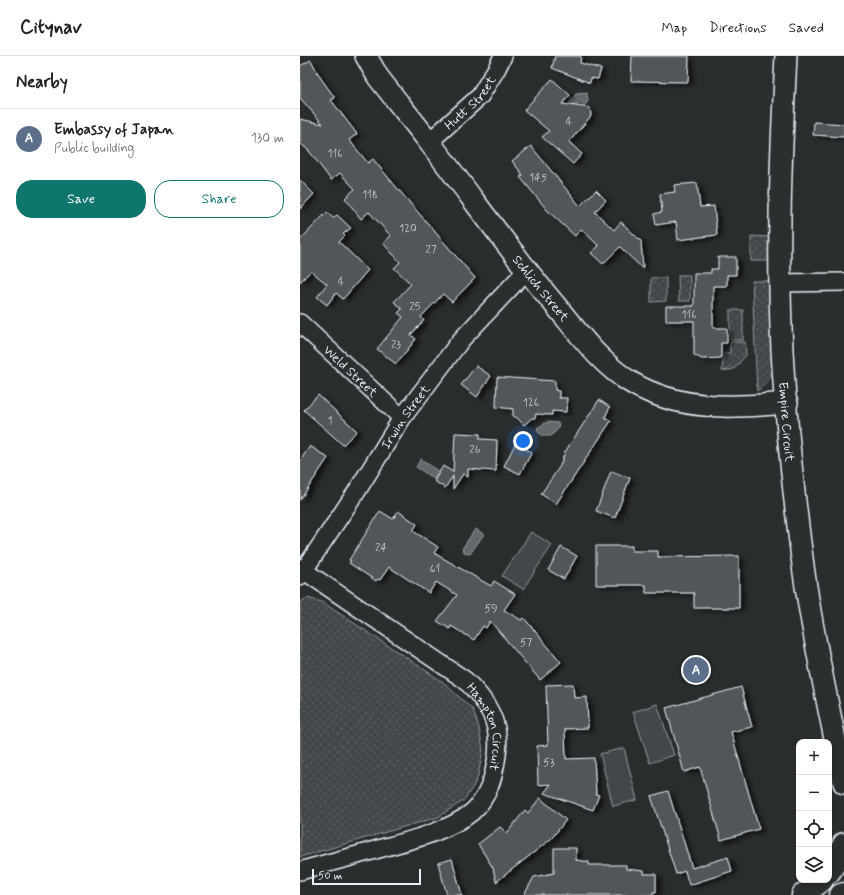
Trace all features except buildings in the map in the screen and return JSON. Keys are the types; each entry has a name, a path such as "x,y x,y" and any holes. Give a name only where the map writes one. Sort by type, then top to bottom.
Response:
{"highway":[{"path":"832,868 844,844"},
{"path":"803,895 818,883"},
{"path":"840,895 844,894"}],"street":[{"name":"Schlich Street","path":"366,56 378,77 526,271 578,332 610,366 631,382 653,393 679,402 702,406 728,407 787,403"},
{"name":"Hutt Street","path":"429,142 480,96 503,56"},
{"name":"Empire Circuit","path":"786,56 780,204 782,350 792,472 804,575 828,709 844,783"},
{"name":"Irwin Street","path":"301,572 357,491 402,418 461,340 526,271"},
{"path":"781,283 844,282"},
{"name":"Weld Street","path":"300,323 402,418"},
{"name":"Hampton Circuit","path":"300,871 427,835 472,812 494,778 497,752 496,730 491,712 481,695 465,680 301,572"}],"shaded area":[{"path":"587,93 588,101 586,104 575,105 572,108 569,106 569,103 576,94"},
{"path":"751,236 769,237 771,239 769,261 751,261"},
{"path":"678,275 690,275 690,301 679,301"},
{"path":"651,278 666,278 666,301 651,302"},
{"path":"752,281 771,281 773,373 767,383 757,391"},
{"path":"730,310 743,310 743,340 730,340"},
{"path":"730,342 745,342 746,355 734,369 722,371 724,353 730,353"},
{"path":"547,422 558,423 559,428 551,436 543,436 538,432 537,428"},
{"path":"421,459 439,472 434,479 416,467"},
{"path":"475,529 484,534 470,554 465,553 462,549"},
{"path":"531,532 552,545 523,589 502,576"},
{"path":"307,598 322,602 443,682 473,710 479,728 483,750 478,776 473,787 463,801 438,817 300,857 300,602"},
{"path":"657,704 674,755 650,763 633,712"},
{"path":"624,748 637,800 613,806 600,754"}],"place":[{"name":"Embassy of Japan","path":"696,670"}]}
